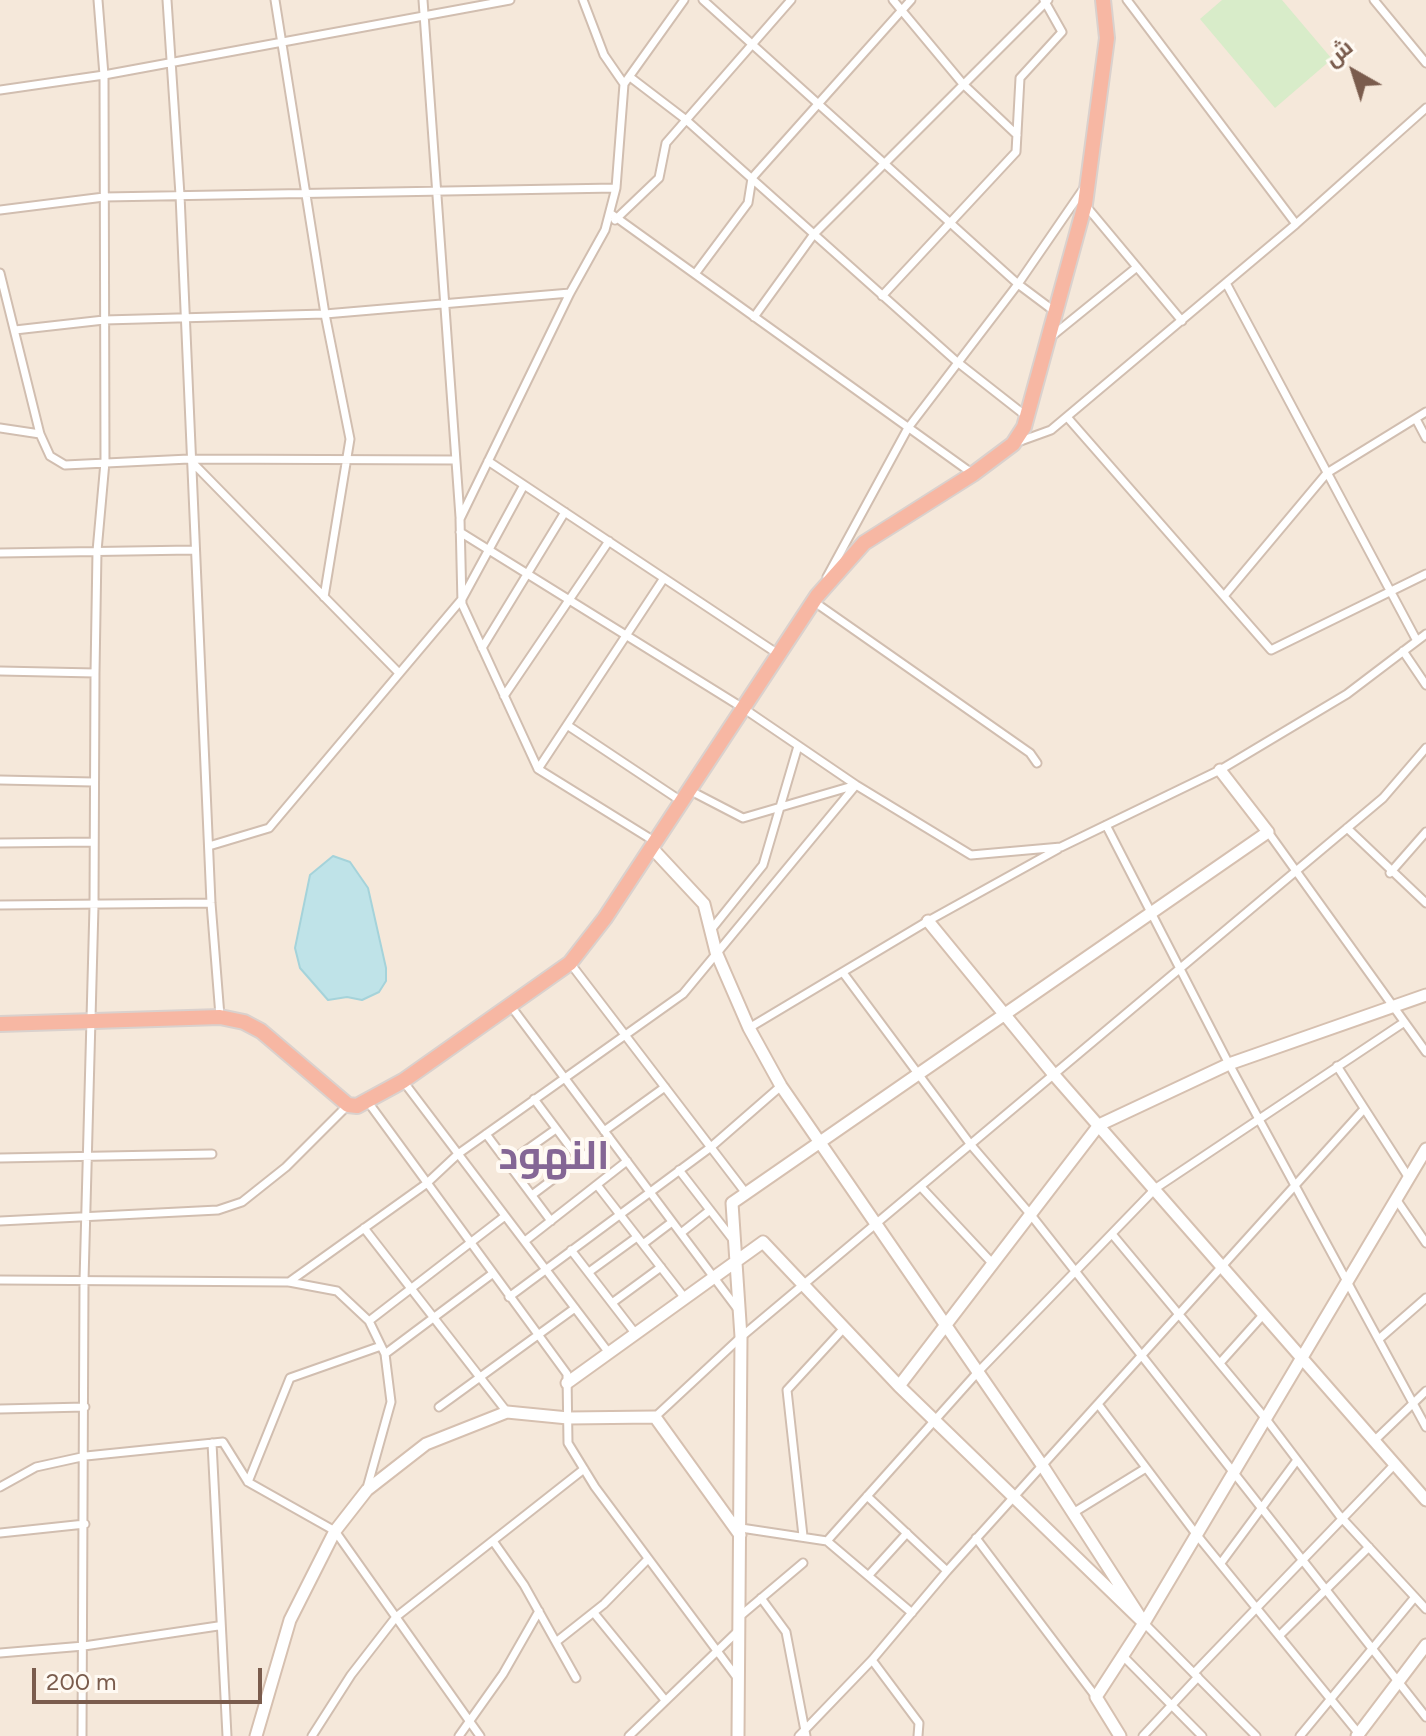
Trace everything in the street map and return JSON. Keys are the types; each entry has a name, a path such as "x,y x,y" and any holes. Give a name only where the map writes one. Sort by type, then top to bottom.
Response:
{"highway":[{"path":"0,1024 220,1017 261,1031 348,1105 368,1102 403,1081 570,963 605,918 815,599 864,543 973,474 1013,444 1027,417 1085,204 1107,38 1103,0"}],"street":[{"path":"82,1736 86,1456 84,1281 94,906 97,551 105,462 104,75 98,0"},
{"path":"167,0 180,195 189,459 211,903 220,1017"},
{"path":"275,0 284,42 304,192 350,439 324,597"},
{"path":"423,0 434,189 460,519 462,599 482,648 538,769 653,844 704,904 716,952 749,1028 781,1086 1042,1465 1144,1623"},
{"path":"0,90 104,75 510,0"},
{"path":"583,0 604,55 624,84"},
{"path":"460,519 570,293 605,230 616,188 624,84 684,0"},
{"path":"703,0 949,223 1056,313"},
{"path":"605,230 659,178 666,143 791,0"},
{"path":"893,0 963,84 1017,135"},
{"path":"695,274 748,203 752,178 911,0"},
{"path":"754,317 814,234 1046,0 1062,32 1020,78 1016,152 882,296"},
{"path":"1127,0 1296,224"},
{"path":"1374,0 1426,63"},
{"path":"630,77 685,119 956,361 1027,417"},
{"path":"1013,444 1051,430 1067,417 1296,224 1426,108"},
{"path":"1037,763 1030,753 815,599 908,428 956,361 1018,284 1088,183"},
{"path":"0,210 104,197 616,188"},
{"path":"1085,204 1182,321"},
{"path":"610,213 973,474"},
{"path":"1048,339 1137,267"},
{"path":"0,273 40,434 50,456 65,465 189,459 455,460"},
{"path":"1226,283 1417,641"},
{"path":"15,330 104,320 325,314 570,293"},
{"path":"1224,596 1327,473 1426,412"},
{"path":"1067,417 1271,650 1426,574"},
{"path":"1416,419 1426,438"},
{"path":"0,428 40,434"},
{"path":"189,459 398,672"},
{"path":"488,461 778,654"},
{"path":"209,846 269,828 462,599 524,485"},
{"path":"482,648 565,512"},
{"path":"460,532 743,708 856,785 971,855 1061,847"},
{"path":"504,696 609,541"},
{"path":"0,553 193,550"},
{"path":"538,769 664,578"},
{"path":"749,1028 928,921 1061,847 1220,770 1347,694 1426,634"},
{"path":"1403,651 1426,685"},
{"path":"0,671 95,673"},
{"path":"567,725 685,796 743,818 856,785"},
{"path":"710,931 763,865 783,806 798,746"},
{"path":"256,1736 290,1620 335,1531 367,1490 426,1444 507,1412 568,1418 655,1417 741,1337 1383,798 1426,748"},
{"path":"1220,770 1297,871 1390,1006 1426,1052"},
{"path":"0,780 93,782"},
{"path":"289,1282 426,1184 458,1154 683,994 856,785"},
{"path":"1106,825 1229,1064 1426,1427"},
{"path":"1347,828 1390,873 1426,903"},
{"path":"738,1736 741,1337 732,1203 1268,832"},
{"path":"1390,873 1426,832"},
{"path":"0,843 93,842"},
{"path":"0,905 211,903"},
{"path":"928,921 1055,1076 1426,1500"},
{"path":"570,963 745,1192"},
{"path":"844,974 971,1145 1031,1215 1426,1717"},
{"path":"899,1386 1099,1125 1229,1064 1426,995"},
{"path":"510,1005 739,1312"},
{"path":"827,1541 977,1373 1156,1188 1403,1023"},
{"path":"1337,1066 1409,1178"},
{"path":"403,1081 609,1353"},
{"path":"509,1297 711,1147 781,1086"},
{"path":"532,1195 665,1087"},
{"path":"534,1099 579,1159"},
{"path":"368,1102 567,1374 568,1443 647,1560 714,1652 738,1679"},
{"path":"0,1221 218,1210 242,1202 286,1167 348,1105"},
{"path":"804,1734 976,1538 1364,1109"},
{"path":"508,1163 556,1129"},
{"path":"486,1134 551,1221"},
{"path":"1096,1697 1144,1623 1233,1470 1303,1361 1426,1149"},
{"path":"0,1158 212,1154"},
{"path":"525,1241 627,1161"},
{"path":"679,1170 735,1241"},
{"path":"597,1185 684,1297"},
{"path":"921,1187 993,1264"},
{"path":"1396,1199 1426,1243"},
{"path":"681,1233 710,1210"},
{"path":"369,1321 505,1216"},
{"path":"643,1244 672,1222"},
{"path":"364,1228 507,1412"},
{"path":"1112,1234 1266,1419 1342,1517 1426,1609"},
{"path":"589,1272 637,1237"},
{"path":"567,1383 763,1242 899,1386 1256,1736"},
{"path":"571,1250 635,1333"},
{"path":"612,1303 661,1267"},
{"path":"248,1482 290,1378 383,1350 433,1319 492,1274"},
{"path":"0,1280 289,1282 337,1291 369,1321 383,1350 391,1402 367,1490"},
{"path":"1379,1339 1426,1298"},
{"path":"439,1407 575,1308"},
{"path":"1220,1363 1263,1315"},
{"path":"803,1536 787,1390 844,1328"},
{"path":"1374,1441 1426,1391"},
{"path":"1098,1404 1196,1534 1358,1735 1426,1645"},
{"path":"0,1409 85,1407"},
{"path":"655,1417 741,1531 827,1541 912,1613"},
{"path":"0,1487 36,1467 86,1456 223,1442 248,1482 335,1531 480,1736"},
{"path":"212,1443 218,1626 227,1736"},
{"path":"1221,1563 1297,1460"},
{"path":"1143,1736 1257,1607 1395,1464"},
{"path":"1073,1513 1146,1468"},
{"path":"323,1736 314,1732 351,1675 396,1617 584,1469"},
{"path":"867,1496 947,1571"},
{"path":"0,1533 85,1524"},
{"path":"869,1575 907,1533"},
{"path":"976,1538 1096,1697 1120,1736"},
{"path":"493,1541 539,1611 576,1678"},
{"path":"1280,1635 1369,1547"},
{"path":"556,1642 594,1613 647,1560"},
{"path":"739,1617 803,1563"},
{"path":"1300,1736 1415,1597"},
{"path":"761,1598 786,1632 804,1734"},
{"path":"459,1736 471,1724 539,1611"},
{"path":"594,1613 665,1700"},
{"path":"0,1653 84,1646 218,1626"},
{"path":"629,1736 739,1630"},
{"path":"1123,1656 1202,1736"},
{"path":"872,1660 919,1723 918,1736"}],"shaded area":[{"path":"0,0 1426,0 1426,1736 0,1736"}],"green space":[{"path":"1222,0 1282,0 1332,59 1275,108 1200,19"}],"water":[{"path":"333,856 350,862 368,888 386,968 386,981 379,992 362,1000 347,997 328,1000 300,968 295,948 310,875"}],"district":[{"name":"النهود","path":"554,1157"}]}
